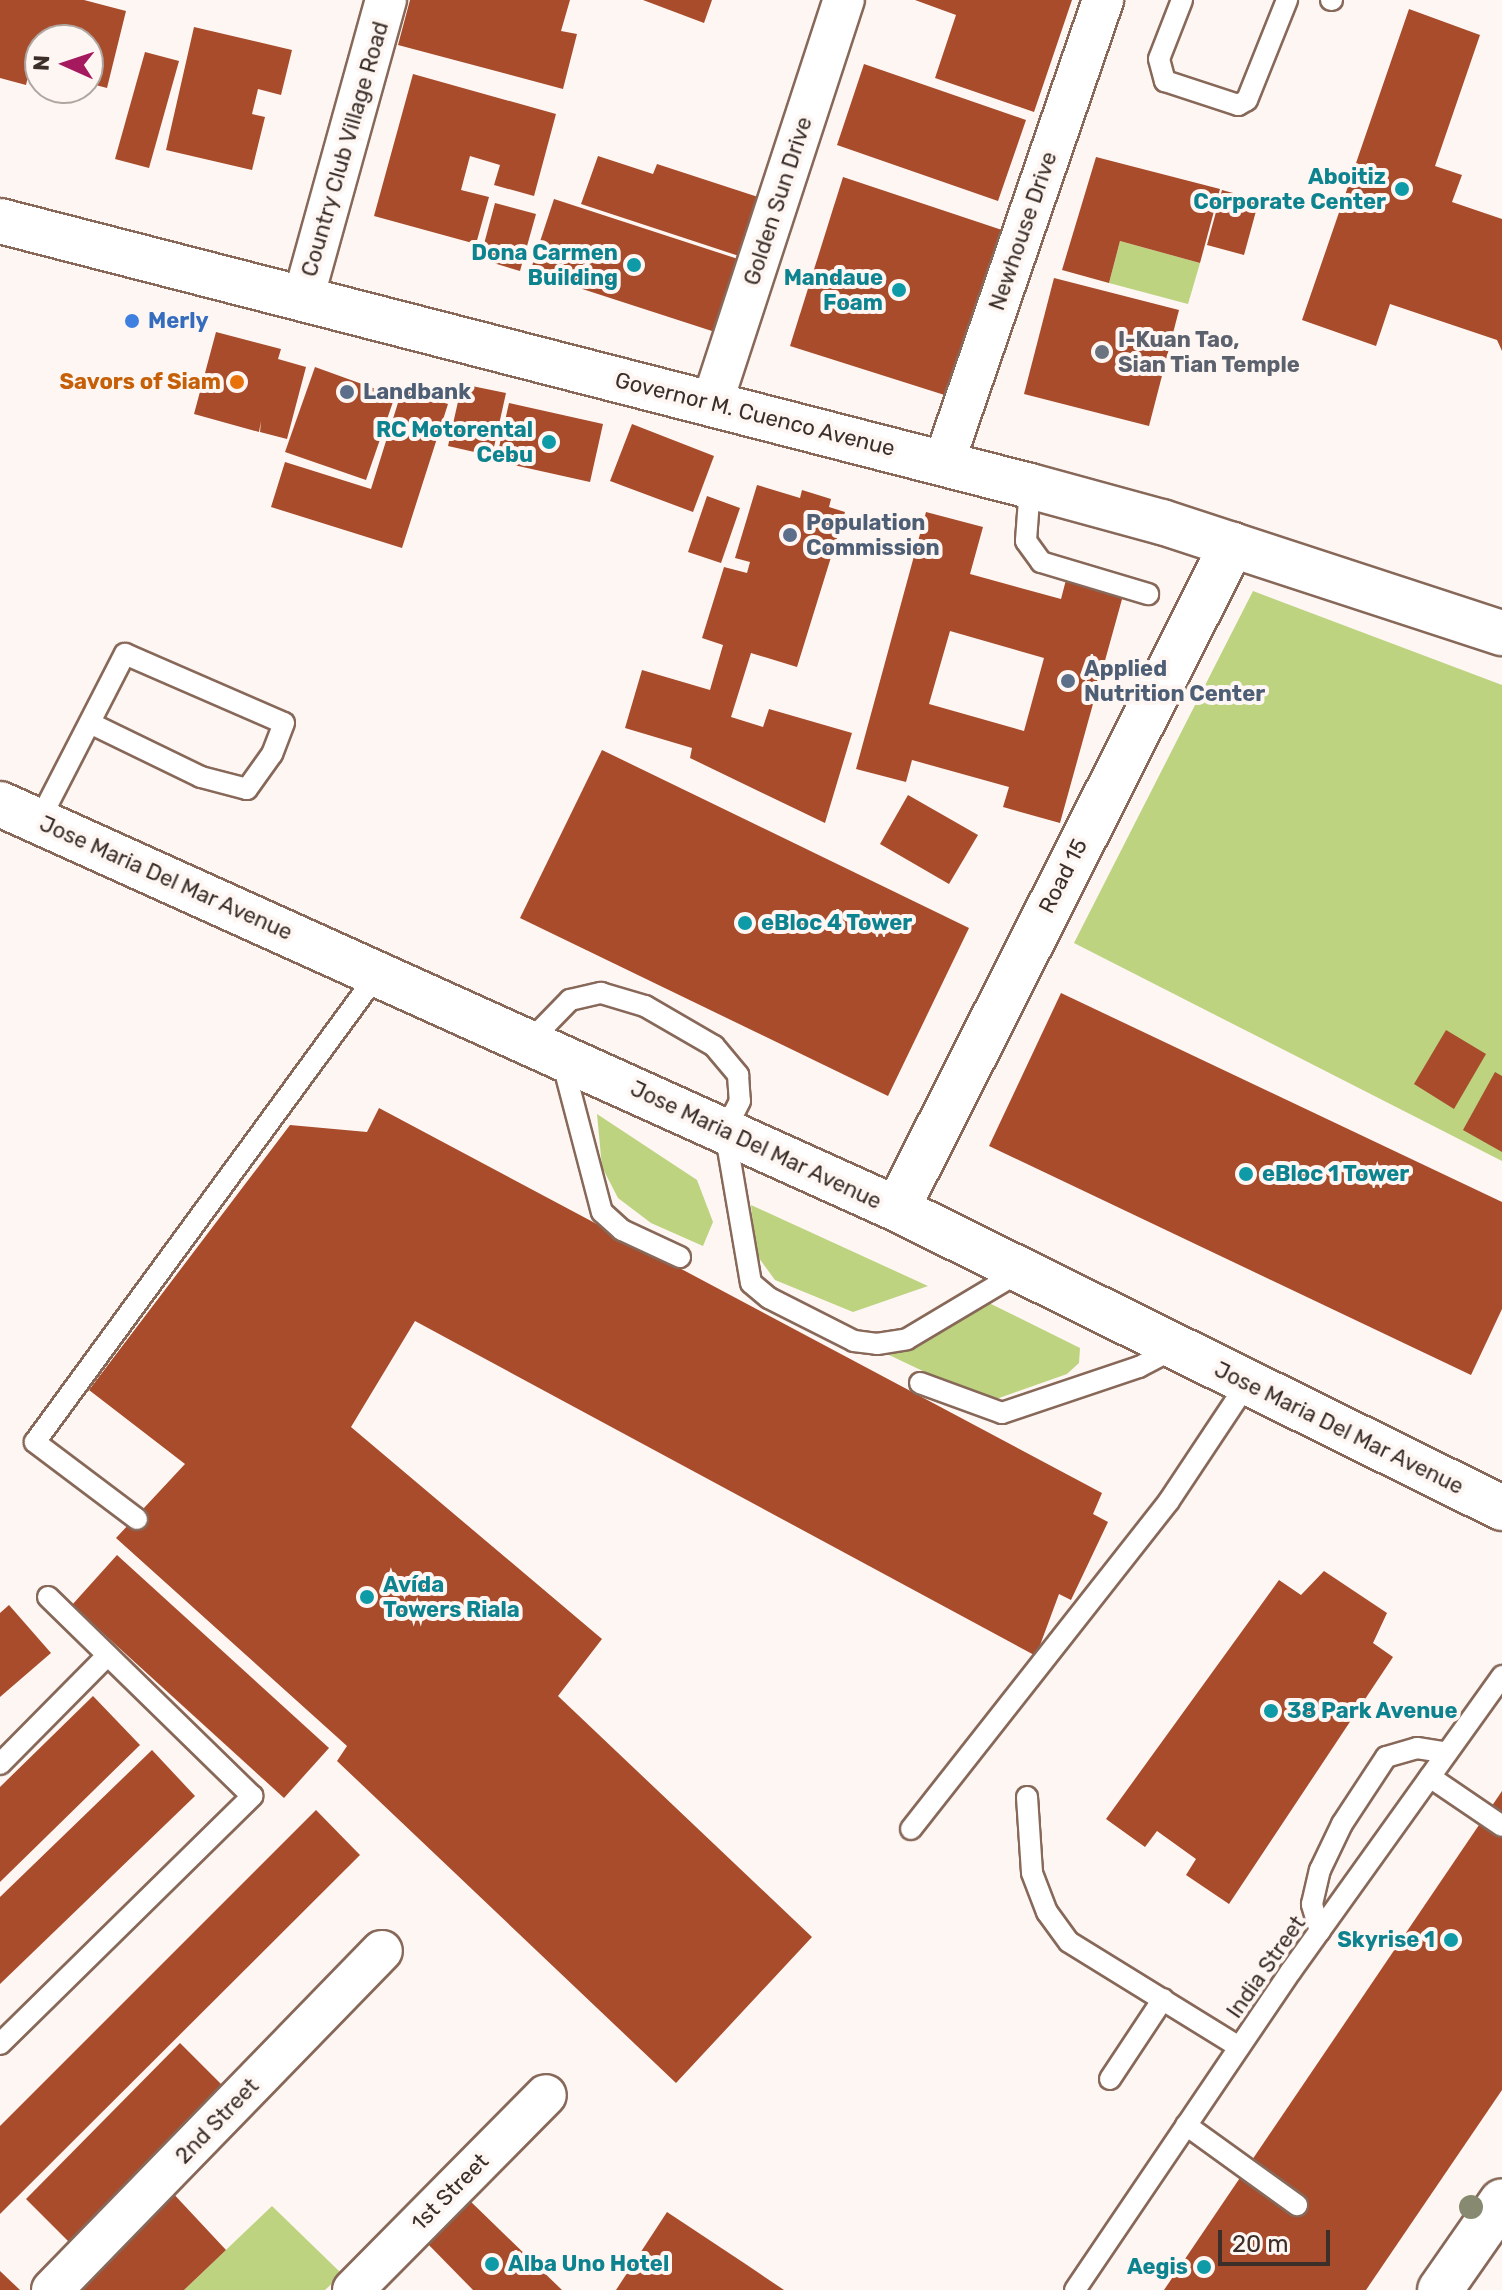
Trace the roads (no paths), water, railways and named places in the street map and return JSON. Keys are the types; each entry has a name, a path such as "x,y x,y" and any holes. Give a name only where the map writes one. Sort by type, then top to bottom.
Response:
{"street":[{"name":"Country Club Village Road","path":"303,299 386,0"},
{"name":"Golden Sun Drive","path":"712,403 844,0"},
{"name":"Newhouse Drive","path":"944,462 1103,0"},
{"name":"Governor M. Cuenco Avenue","path":"0,221 944,462 1232,545 1502,633"},
{"name":"Road 15","path":"897,1209 1232,545"},
{"name":"Jose Maria Del Mar Avenue","path":"0,804 379,972 897,1209 1502,1508"},
{"name":"2nd Street","path":"52,2290 382,1951"},
{"name":"1st Street","path":"353,2290 546,2095"},
{"path":"1440,2290 1502,2201"}],"lane":[{"path":"1182,0 1159,59 1165,81 1238,105 1247,100 1287,0"},
{"path":"1030,486 1026,541 1041,562 1148,594"},
{"path":"39,821 125,654 284,723 272,754 247,789 201,777 90,723"},
{"path":"137,1519 35,1442 379,972"},
{"path":"680,1257 622,1230 602,1212 546,1049 570,1000 601,993 645,1006 714,1046 738,1075 740,1101 725,1131 751,1283 769,1298 854,1341 877,1344 907,1339 1022,1271"},
{"path":"920,1383 1002,1413 1139,1367 1177,1347"},
{"path":"911,1829 1169,1501 1248,1382"},
{"path":"0,2044 252,1796 48,1597"},
{"path":"0,1764 108,1655"},
{"name":"India Street","path":"1075,2290 1239,2047 1502,1676"},
{"path":"1320,1931 1312,1904 1320,1870 1342,1824 1386,1757 1417,1748 1447,1753"},
{"path":"1430,1777 1502,1826"},
{"path":"1027,1797 1032,1873 1047,1912 1069,1942 1239,2047"},
{"path":"1110,2079 1163,1999"},
{"path":"1186,2125 1297,2205"}],"place":[{"name":"Aboitiz Corporate Center","path":"1402,189"},
{"name":"Dona Carmen Building","path":"634,265"},
{"name":"Mandaue Foam","path":"899,290"},
{"name":"Merly","path":"132,321"},
{"name":"I-Kuan Tao, Sian Tian Temple","path":"1102,352"},
{"name":"Savors of Siam","path":"237,382"},
{"name":"Landbank","path":"347,392"},
{"name":"RC Motorental Cebu","path":"549,442"},
{"name":"Population Commission","path":"790,535"},
{"name":"Applied Nutrition Center","path":"1068,681"},
{"name":"eBloc 4 Tower","path":"745,923"},
{"name":"eBloc 1 Tower","path":"1246,1174"},
{"name":"Avída Towers Riala","path":"367,1597"},
{"name":"38 Park Avenue","path":"1271,1711"},
{"name":"Skyrise 1","path":"1451,1940"},
{"name":"Alba Uno Hotel","path":"492,2264"},
{"name":"Aegis","path":"1204,2267"}]}
